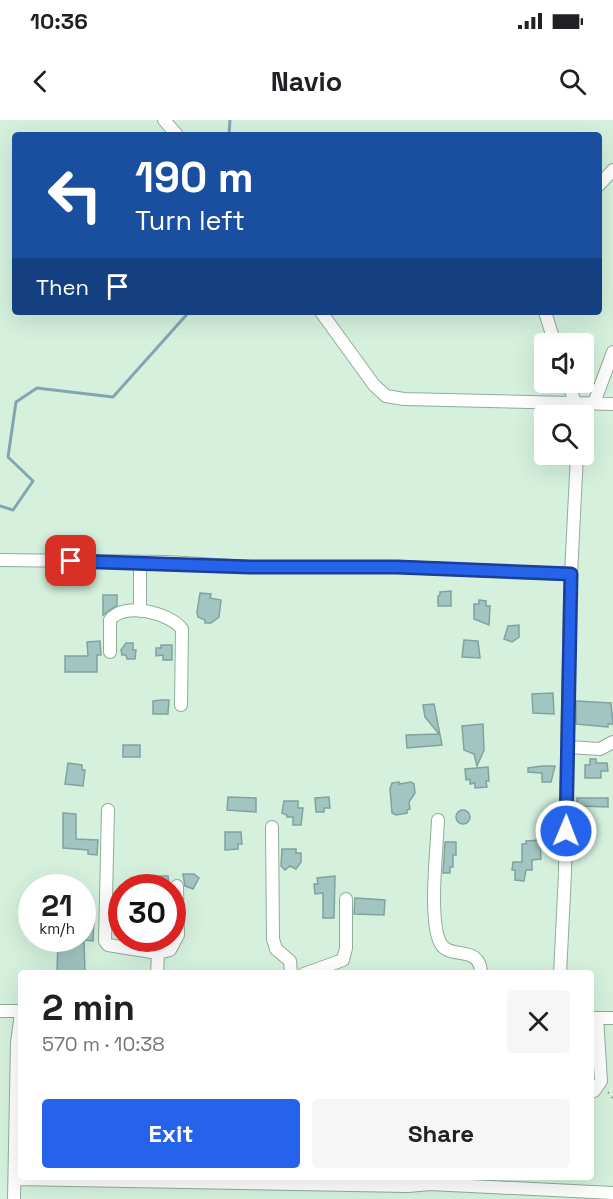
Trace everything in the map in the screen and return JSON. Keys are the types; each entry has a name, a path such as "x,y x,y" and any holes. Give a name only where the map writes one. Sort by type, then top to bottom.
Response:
{"street":[{"path":"164,120 174,132"},
{"path":"602,182 613,170"},
{"path":"323,315 374,385 386,396 534,407"},
{"path":"546,315 552,333"},
{"path":"594,403 613,352"},
{"path":"588,405 613,404"},
{"path":"560,970 571,574 576,465"},
{"path":"0,560 140,562 250,567 397,567 571,574"},
{"path":"140,562 140,610"},
{"path":"110,652 110,620 118,614 140,610 161,615 176,622 182,629 181,705"},
{"path":"568,747 600,749 613,742"},
{"path":"108,810 105,941 112,947 162,952"},
{"path":"438,820 435,917 438,936 441,946 447,950 469,954 475,958 480,970"},
{"path":"272,827 273,939 276,949 290,961 291,970"},
{"path":"315,970 343,960 346,948 346,899"},
{"path":"157,970 158,953"},
{"path":"0,1011 18,1012"},
{"path":"594,1091 601,1081 594,1018 613,1018"},
{"path":"14,1199 18,1035"},
{"path":"71,1180 408,1186 430,1181 613,1193"}],"building":[{"path":"451,591 451,606 438,606 440,592"},
{"path":"200,593 211,594 210,598 221,600 219,617 211,623 205,623 205,620 198,617"},
{"path":"103,595 117,595 117,605 103,615"},
{"path":"479,600 486,601 486,606 490,606 489,625 474,619 474,604 479,604"},
{"path":"519,625 519,637 512,642 504,639 508,626"},
{"path":"464,640 478,641 480,658 462,657"},
{"path":"100,641 101,655 97,655 97,672 65,672 65,656 88,656 87,642"},
{"path":"126,643 133,643 133,650 136,650 135,659 127,659 126,655 122,655 121,650"},
{"path":"161,645 172,645 172,660 163,660 163,655 156,656 156,648 161,648"},
{"path":"553,693 554,714 533,713 532,694"},
{"path":"169,700 168,714 153,714 153,701"},
{"path":"576,701 611,703 613,724 608,724 608,727 576,724"},
{"path":"434,704 442,745 407,748 406,735 439,734 425,717 423,705"},
{"path":"483,724 484,750 477,766 474,754 464,750 462,726"},
{"path":"123,745 140,745 140,757 123,757"},
{"path":"590,759 596,759 596,763 607,763 608,771 601,771 601,778 585,778 585,765 590,765"},
{"path":"68,763 82,765 82,770 85,770 83,786 65,784"},
{"path":"555,766 551,782 542,782 542,773 528,772 528,768"},
{"path":"488,767 487,787 475,788 475,783 470,784 470,779 466,780 465,769"},
{"path":"399,782 399,784 411,782 414,784 415,793 409,802 410,809 407,813 396,815 392,813 390,789 392,783"},
{"path":"228,797 256,798 256,812 227,810"},
{"path":"329,797 330,808 324,808 324,812 316,812 315,798"},
{"path":"577,798 608,798 608,807 577,806"},
{"path":"284,801 298,801 298,808 303,808 301,825 293,825 293,817 287,817 282,813"},
{"path":"460,810 466,810 470,817 466,824 460,824 456,820 456,814"},
{"path":"63,813 76,814 76,839 98,840 97,855 88,854 88,850 63,848"},
{"path":"539,819 551,819 550,837 538,837"},
{"path":"225,832 241,832 242,844 238,844 238,849 225,850"},
{"path":"540,840 541,859 532,860 532,870 526,870 524,881 515,880 515,870 512,870 513,862 522,862 522,844 526,844 526,841"},
{"path":"445,842 456,842 456,855 453,855 453,867 450,867 450,873 443,873"},
{"path":"282,849 296,849 296,853 301,853 301,862 296,869 290,866 285,870 281,866"},
{"path":"186,874 194,874 199,878 193,889 186,886"},
{"path":"335,876 334,918 323,918 323,893 315,894 314,884 318,884 317,878"},
{"path":"355,898 385,900 384,915 354,914"},
{"path":"58,952 84,952 85,970 57,970"}],"waterway":[{"path":"229,132 230,120"},
{"path":"0,506 13,510 33,481 8,457 16,402 37,388 113,397 186,315"}],"route":[{"path":"71,561 167,562 250,567 397,567 571,574 566,831"}]}
